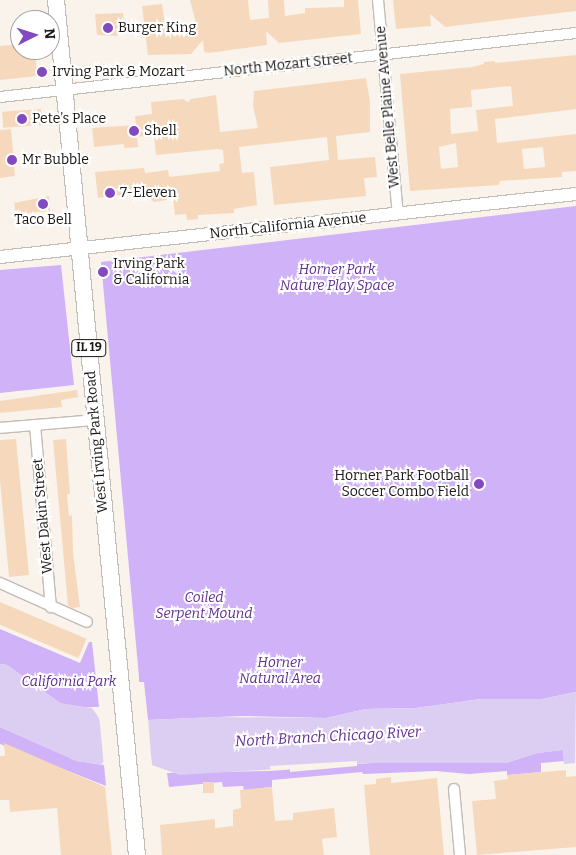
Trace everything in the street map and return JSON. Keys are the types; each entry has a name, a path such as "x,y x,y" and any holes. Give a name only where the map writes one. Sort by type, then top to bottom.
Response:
{"main road":[{"name":"West Irving Park Road","path":"56,0 137,855"}],"street":[{"name":"West Belle Plaine Avenue","path":"378,0 398,214"},
{"name":"North Mozart Street","path":"0,97 576,33"},
{"name":"North California Avenue","path":"0,257 576,194"},
{"path":"0,428 95,420"},
{"name":"West Dakin Street","path":"35,425 51,607"},
{"path":"0,583 87,622"},
{"path":"454,789 460,855"}],"green space":[{"path":"576,206 576,692 542,699 481,699 416,708 366,709 326,718 241,716 148,720 144,682 139,682 101,262"},
{"path":"61,265 74,385 0,393 0,270"},
{"name":"California Park","path":"0,629 80,663 89,642 92,642 99,707 73,707 60,703 7,665 0,664"},
{"path":"0,727 77,761 104,765 106,786 0,744"},
{"path":"563,750 564,761 541,763 541,772 507,775 507,771 469,774 436,771 363,774 362,772 272,780 272,787 244,790 243,786 223,787 222,782 169,787 167,773 270,771 372,763 506,763 537,753"}],"water":[{"name":"North Branch Chicago River","path":"0,664 7,665 60,703 92,708 99,718 101,727 148,720 214,717 326,718 366,709 416,708 481,699 542,699 576,692 575,763 564,764 563,750 537,753 506,763 372,763 180,775 152,765 151,757 103,762 101,765 77,761 0,727"}],"pier":[{"path":"99,714 102,724 148,718 152,767 149,760 106,764 104,767"},
{"path":"357,761 357,766 290,772 290,769 271,770 270,766"}],"building":[{"path":"190,0 248,0 250,20 269,18 268,0 284,0 285,16 305,13 305,8 344,7 344,0 358,0 361,34 279,43 266,31 267,45 209,53 204,52 203,40 191,54 148,55 142,6 162,4 165,25 196,23"},
{"path":"393,0 576,0 576,11 445,27 430,14 431,26 396,29"},
{"name":"Burger King","path":"123,13 124,22 120,23 121,32 118,36 97,35 95,14"},
{"path":"10,45 10,60 36,60 37,76 0,80 0,46"},
{"path":"576,55 576,109 495,119 497,143 576,134 576,171 562,172 562,177 500,181 499,185 410,191 400,74 472,67 484,64 484,62 495,61 495,63","holes":["511,86 513,106 476,110 478,131 451,134 450,109 472,107 471,90","456,143 458,167 441,169 439,147","543,147 545,167 524,169 522,149"]},
{"path":"366,78 370,101 370,132 336,136 338,160 375,157 377,177 364,178 366,196 274,205 270,167 329,160 327,137 239,147 242,173 254,172 257,205 234,209 234,213 198,215 198,219 187,220 186,214 175,215 173,199 154,202 144,192 98,198 95,172 144,168 145,173 168,170 169,177 220,171 219,164 224,163 223,150 156,155 154,135 137,137 138,147 124,148 124,144 94,147 92,128 136,125 135,116 152,114 151,102 183,99 188,102 191,99 216,95 220,132 258,128 253,106 254,91"},
{"name":"Pete’s Place","path":"41,109 42,125 3,128 2,112"},
{"path":"11,129 15,176 0,178 0,130"},
{"path":"49,196 50,211 16,214 14,203"},
{"path":"77,390 78,397 61,400 62,407 0,413 0,401"},
{"path":"16,439 29,575 9,577 0,481 0,440"},
{"path":"66,439 70,494 67,494 69,516 72,515 73,553 80,607 72,608 68,606 53,440"},
{"path":"0,602 87,639 78,658 0,625"},
{"path":"4,743 105,787 112,855 61,855 57,808 10,812 9,800 0,800 0,756 5,756"},
{"path":"566,770 566,777 576,776 576,847 477,855 472,801 496,799 494,781 508,779 507,775"},
{"path":"391,777 391,783 437,778 444,855 370,855 364,785 376,784 376,779"},
{"path":"203,782 214,782 214,793 203,793"},
{"path":"272,787 275,821 293,820 293,813 334,808 337,837 322,839 324,855 162,855 160,825 215,819 215,828 233,826 233,810 241,808 240,790"}],"place":[{"name":"Burger King","path":"108,28"},
{"name":"Irving Park & Mozart","path":"42,72"},
{"name":"Pete’s Place","path":"22,119"},
{"name":"Shell","path":"134,131"},
{"name":"Mr Bubble","path":"12,160"},
{"name":"7-Eleven","path":"110,193"},
{"name":"Taco Bell","path":"43,204"},
{"name":"Irving Park & California","path":"103,272"},
{"name":"Horner Park Football Soccer Combo Field","path":"479,484"}],"park label":[{"name":"Horner Park Nature Play Space","path":"337,278"},
{"name":"Coiled Serpent Mound","path":"204,606"},
{"name":"Horner Natural Area","path":"280,672"}]}
